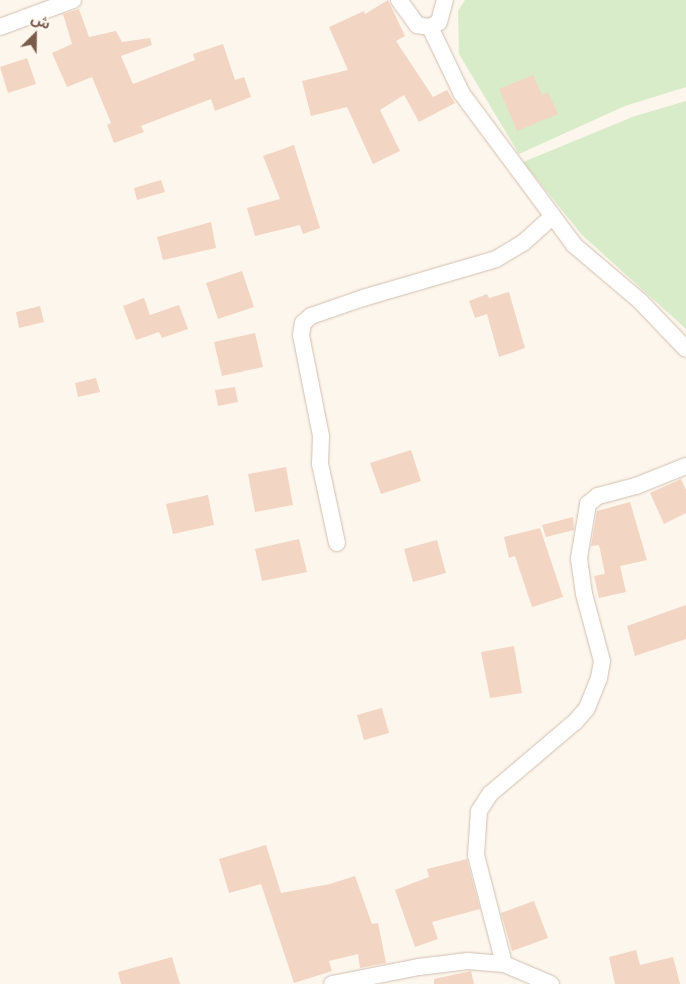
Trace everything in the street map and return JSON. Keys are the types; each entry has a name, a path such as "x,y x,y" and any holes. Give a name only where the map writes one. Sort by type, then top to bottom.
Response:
{"street":[{"path":"0,27 73,0"},
{"path":"399,0 417,25 430,27 440,22 445,0"},
{"path":"430,27 462,94 574,245 640,301 686,349"},
{"path":"337,543 320,464 321,436 302,335 303,324 311,316 363,298 496,259 523,243 552,216"},
{"path":"504,964 476,855 479,811 490,794 575,722 586,708 599,678 602,661 584,594 580,558 588,504 598,496 636,486 686,466"},
{"path":"332,984 419,966 468,961 504,964 551,984"}],"green space":[{"path":"465,0 686,0 686,87 625,106 519,154 459,54 458,11"},
{"path":"686,101 686,329 582,235 523,162 635,116"}],"building":[{"path":"388,0 405,36 396,41 433,97 447,90 455,103 419,122 404,95 380,110 400,151 373,164 347,107 311,116 302,81 348,70 329,27 364,11 365,14"},
{"path":"79,9 89,37 116,31 122,42 150,38 152,45 121,56 133,84 195,60 193,54 223,44 235,80 244,77 251,97 215,111 211,99 141,126 144,132 114,143 107,125 111,123 92,77 67,87 52,53 72,44 63,14"},
{"path":"27,58 36,84 8,93 0,67"},
{"path":"533,75 542,95 548,92 558,114 517,131 499,89"},
{"path":"294,145 320,228 303,234 300,225 255,236 247,208 280,199 263,156"},
{"path":"161,180 165,192 137,200 134,188"},
{"path":"211,222 216,248 163,260 157,237"},
{"path":"242,271 254,307 218,319 206,283"},
{"path":"509,292 525,348 499,357 487,314 475,318 469,301 487,294 489,298"},
{"path":"144,298 150,315 179,305 188,329 162,338 159,332 136,340 123,306"},
{"path":"40,306 44,322 19,328 16,312"},
{"path":"255,333 263,367 222,376 214,342"},
{"path":"96,378 100,392 78,397 75,383"},
{"path":"235,387 238,402 218,406 215,390"},
{"path":"411,450 421,481 381,494 370,463"},
{"path":"286,467 293,505 255,512 248,474"},
{"path":"681,479 686,490 686,513 664,524 650,493"},
{"path":"208,495 214,525 173,534 166,504"},
{"path":"630,502 647,560 620,566 626,592 599,598 594,576 605,574 599,545 591,546 597,511"},
{"path":"573,517 574,530 546,537 542,525"},
{"path":"540,528 563,597 532,607 515,556 509,558 504,537"},
{"path":"299,539 307,572 262,581 255,549"},
{"path":"437,540 446,573 413,582 404,549"},
{"path":"686,605 686,639 635,656 627,626"},
{"path":"514,646 522,693 490,698 481,652"},
{"path":"382,708 389,733 364,740 357,715"},
{"path":"266,845 281,893 330,884 355,876 372,924 378,923 386,963 360,968 358,954 329,961 332,971 294,983 261,884 229,893 219,859"},
{"path":"467,859 480,909 432,922 438,939 415,947 395,890 429,877 427,869"},
{"path":"534,901 548,938 512,951 501,913"},
{"path":"636,950 640,965 673,957 680,984 615,984 609,957"},
{"path":"172,957 180,984 121,984 118,972"},
{"path":"471,971 474,984 434,984 434,979"}]}
